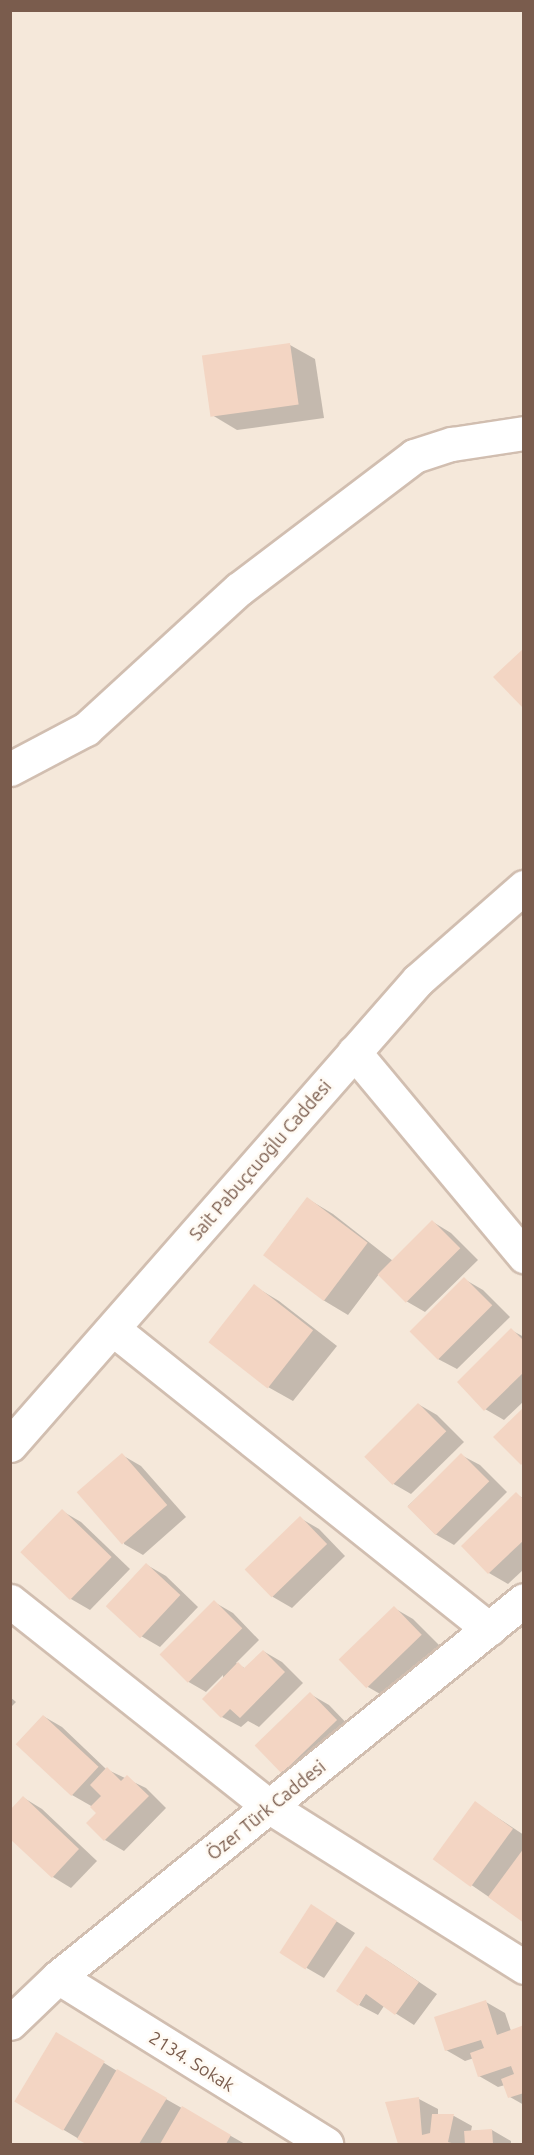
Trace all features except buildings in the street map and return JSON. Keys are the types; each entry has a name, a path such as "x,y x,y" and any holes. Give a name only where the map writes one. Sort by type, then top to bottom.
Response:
{"street":[{"path":"10,769 86,729 239,589 414,456 452,444 524,433"},
{"name":"Sait Pabuçcuoğlu Caddesi","path":"10,1446 418,980 524,887"},
{"path":"354,1052 524,1256"},
{"path":"113,1329 489,1629"},
{"path":"10,1600 270,1807 524,1967"},
{"name":"Özer Türk Caddesi","path":"10,2023 58,1977 524,1600"},
{"name":"2134. Sokak","path":"58,1977 326,2145"}],"shaded area":[{"path":"11,11 523,11 523,2144 11,2144"}]}
